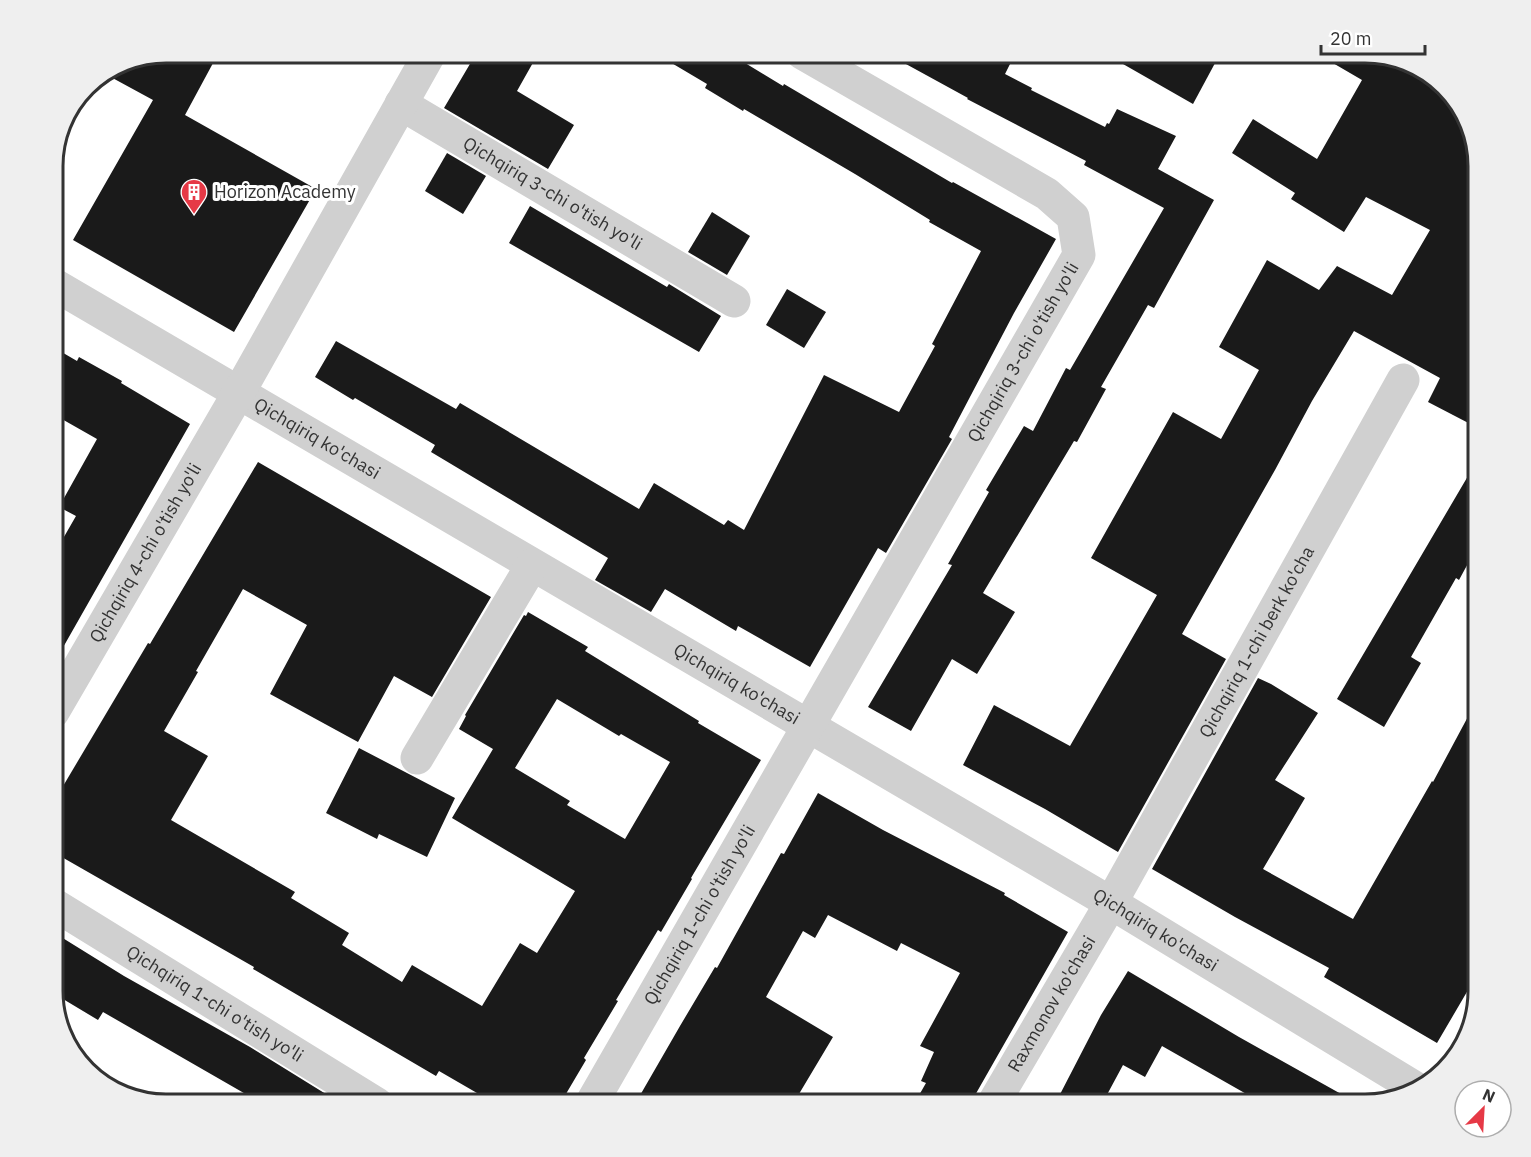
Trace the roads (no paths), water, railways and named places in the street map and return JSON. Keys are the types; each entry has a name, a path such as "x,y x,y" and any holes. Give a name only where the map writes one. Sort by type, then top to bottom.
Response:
{"street":[{"path":"238,394 424,63"},
{"name":"Qichqiriq 3-chi o'tish yo'li","path":"808,727 1079,255 1072,217 1047,194 821,63"},
{"name":"Qichqiriq 3-chi o'tish yo'li","path":"401,104 734,301"},
{"name":"Qichqiriq ko'chasi","path":"63,290 1111,903 1408,1084"},
{"name":"Qichqiriq 1-chi berk ko'cha","path":"1111,903 1403,380"},
{"name":"Qichqiriq 4-chi o'tish yo'li","path":"63,694 238,394"},
{"path":"417,758 532,565"},
{"name":"Qichqiriq 1-chi o'tish yo'li","path":"597,1094 808,727"},
{"name":"Raxmonov ko'chasi","path":"999,1094 1111,903"},
{"name":"Qichqiriq 1-chi o'tish yo'li","path":"63,910 361,1094"}],"place":[{"name":"Horizon Academy","path":"194,215"}]}
